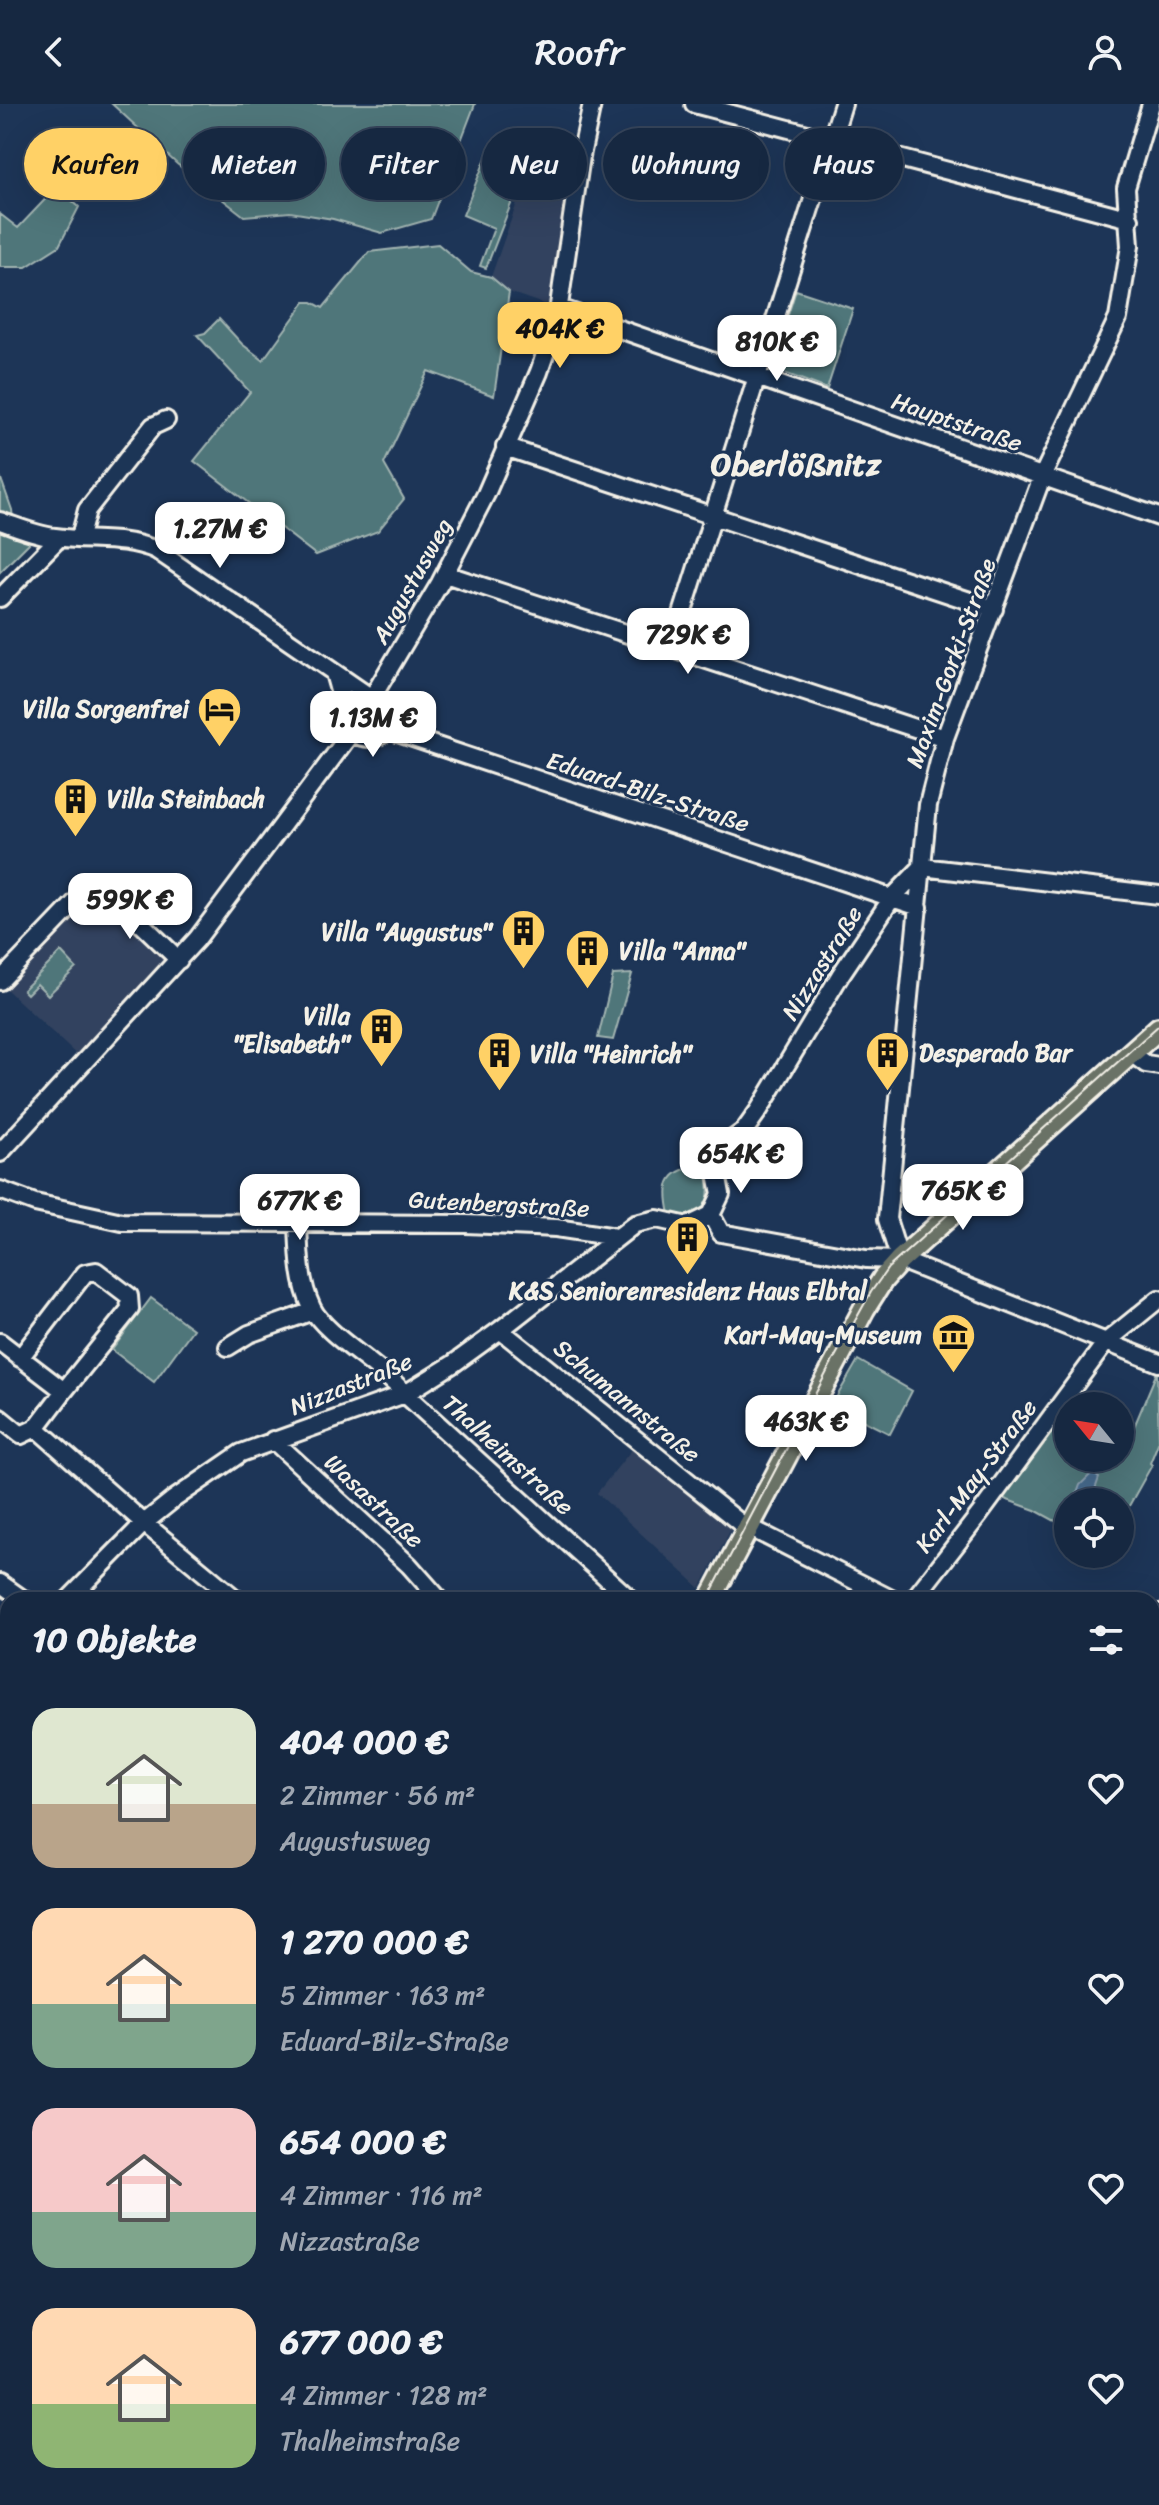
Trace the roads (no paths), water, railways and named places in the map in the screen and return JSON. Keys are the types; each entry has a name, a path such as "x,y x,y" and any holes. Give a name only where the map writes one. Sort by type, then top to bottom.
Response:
{"main road":[{"path":"714,1592 873,1294 900,1260 1159,1028"}],"street":[{"name":"Augustusweg","path":"0,1153 179,960 290,818 373,699 445,574 486,494 539,372 559,308 581,156 592,104"},
{"path":"694,104 785,128"},
{"path":"836,128 843,104"},
{"name":"Maxim-Gorki-Straße","path":"900,1260 887,1219 928,805 945,738 1042,477 1118,318 1130,246 1126,188 1155,104"},
{"path":"903,160 1130,219"},
{"path":"671,649 814,200"},
{"name":"Hauptstraße","path":"559,308 1159,517"},
{"path":"80,537 87,510 153,426 166,420"},
{"path":"505,447 994,609"},
{"path":"0,521 36,534 139,543 156,550 373,699 384,715 389,730 379,737 366,740 351,733 334,673"},
{"path":"0,598 59,538"},
{"path":"445,574 945,738"},
{"name":"Eduard-Bilz-Straße","path":"389,730 919,907"},
{"path":"922,867 1159,895"},
{"name":"Nizzastraße","path":"711,1215 721,1194 716,1172 719,1153 744,1131 759,1110 841,974 892,898 922,867"},
{"path":"0,981 89,888 96,886 103,887 179,960"},
{"path":"1131,1053 1146,1064 1159,1066"},
{"name":"Gutenbergstraße","path":"0,1190 35,1203 122,1222 298,1222 556,1228 616,1237"},
{"path":"688,1226 711,1215 721,1233"},
{"name":"Nizzastraße","path":"76,1592 144,1523 241,1453 405,1394 500,1330 635,1224 657,1219 688,1226"},
{"name":"Thalheimstraße","path":"298,1222 302,1280 313,1311 331,1330 393,1380 622,1592"},
{"path":"688,1226 866,1259 900,1260 1159,1363"},
{"path":"0,1418 21,1435 36,1428 130,1309 129,1296 96,1271 85,1273 20,1358"},
{"name":"Karl-May-Straße","path":"919,1592 1106,1342 1159,1299"},
{"path":"228,1347 249,1334 313,1311"},
{"name":"Schumannstraße","path":"500,1330 748,1527 877,1592"},
{"path":"0,1342 64,1391"},
{"path":"36,1428 227,1592"},
{"name":"Wasastraße","path":"273,1440 409,1565 433,1592"}],"tram line":[{"path":"711,1592 830,1366 871,1292 888,1268 1159,1025"}],"place":[{"name":"Villa Sorgenfrei","path":"220,748"},
{"name":"Villa Steinbach","path":"76,838"},
{"name":"Villa \"Augustus\"","path":"523,971"},
{"name":"Villa \"Anna\"","path":"588,990"},
{"name":"Villa \"Elisabeth\"","path":"381,1069"},
{"name":"Desperado Bar","path":"888,1092"},
{"name":"Villa \"Heinrich\"","path":"499,1093"},
{"name":"K&S Seniorenresidenz Haus Elbtal","path":"688,1276"},
{"name":"Karl-May-Museum","path":"953,1374"}],"district":[{"name":"Oberlößnitz","path":"796,464"}]}
